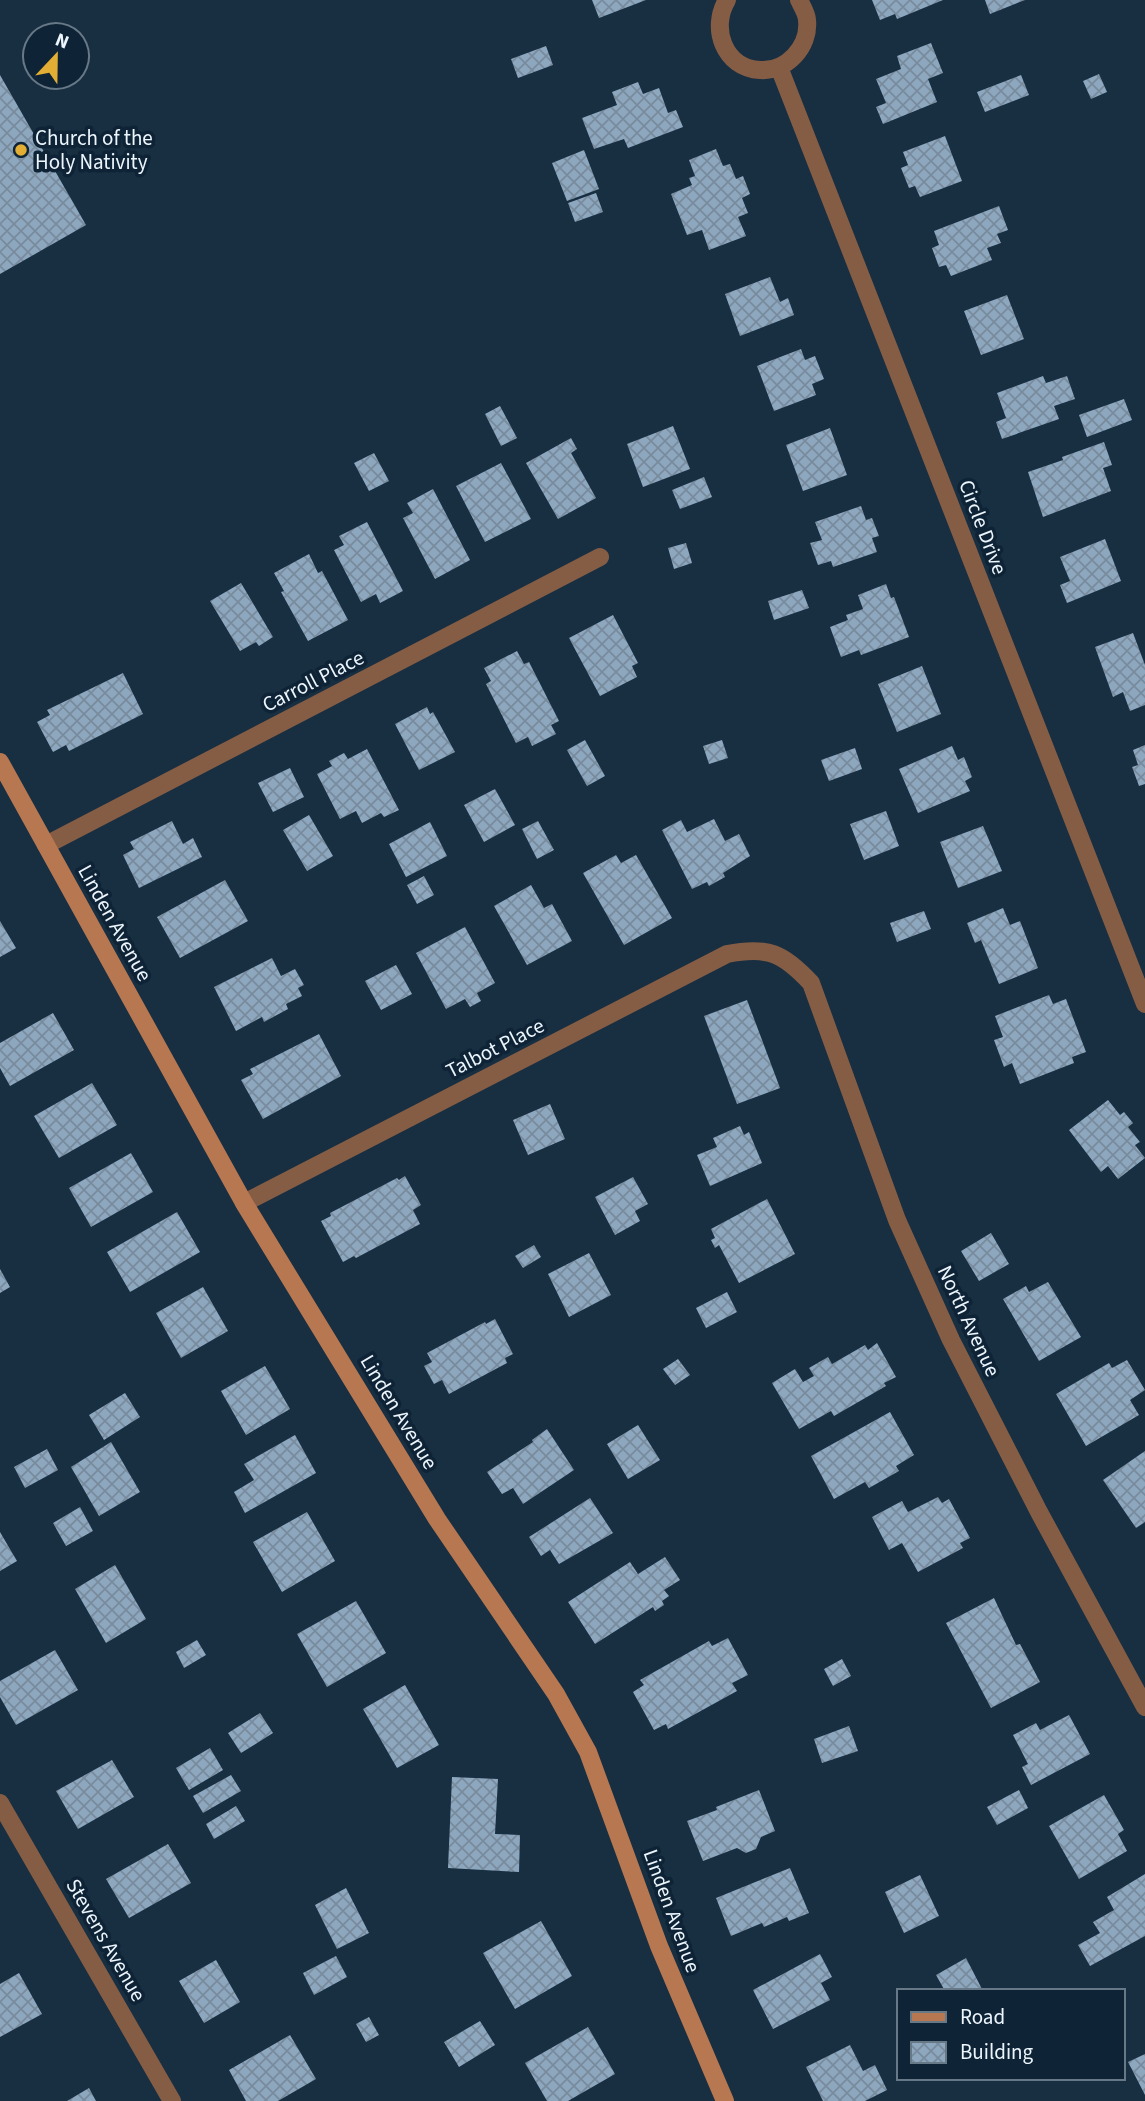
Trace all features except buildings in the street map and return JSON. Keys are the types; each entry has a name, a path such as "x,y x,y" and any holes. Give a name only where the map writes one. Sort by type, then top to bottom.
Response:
{"street":[{"path":"727,0 721,11 718,31 725,50 740,64 759,70 779,67 795,56 805,39 807,20 799,0"},
{"name":"Circle Drive","path":"779,67 1145,1004"},
{"name":"Carroll Place","path":"46,845 600,557"},
{"name":"Linden Avenue","path":"0,762 244,1203 437,1518 556,1694 588,1752 659,1946 725,2101"},
{"name":"Talbot Place","path":"244,1203 727,954 749,949 772,953"},
{"name":"North Avenue","path":"772,953 793,964 811,983 897,1220 951,1340 1039,1512 1145,1707"},
{"name":"Stevens Avenue","path":"0,1802 172,2101"}],"place":[{"name":"Church of the Holy Nativity","path":"21,150"}]}
